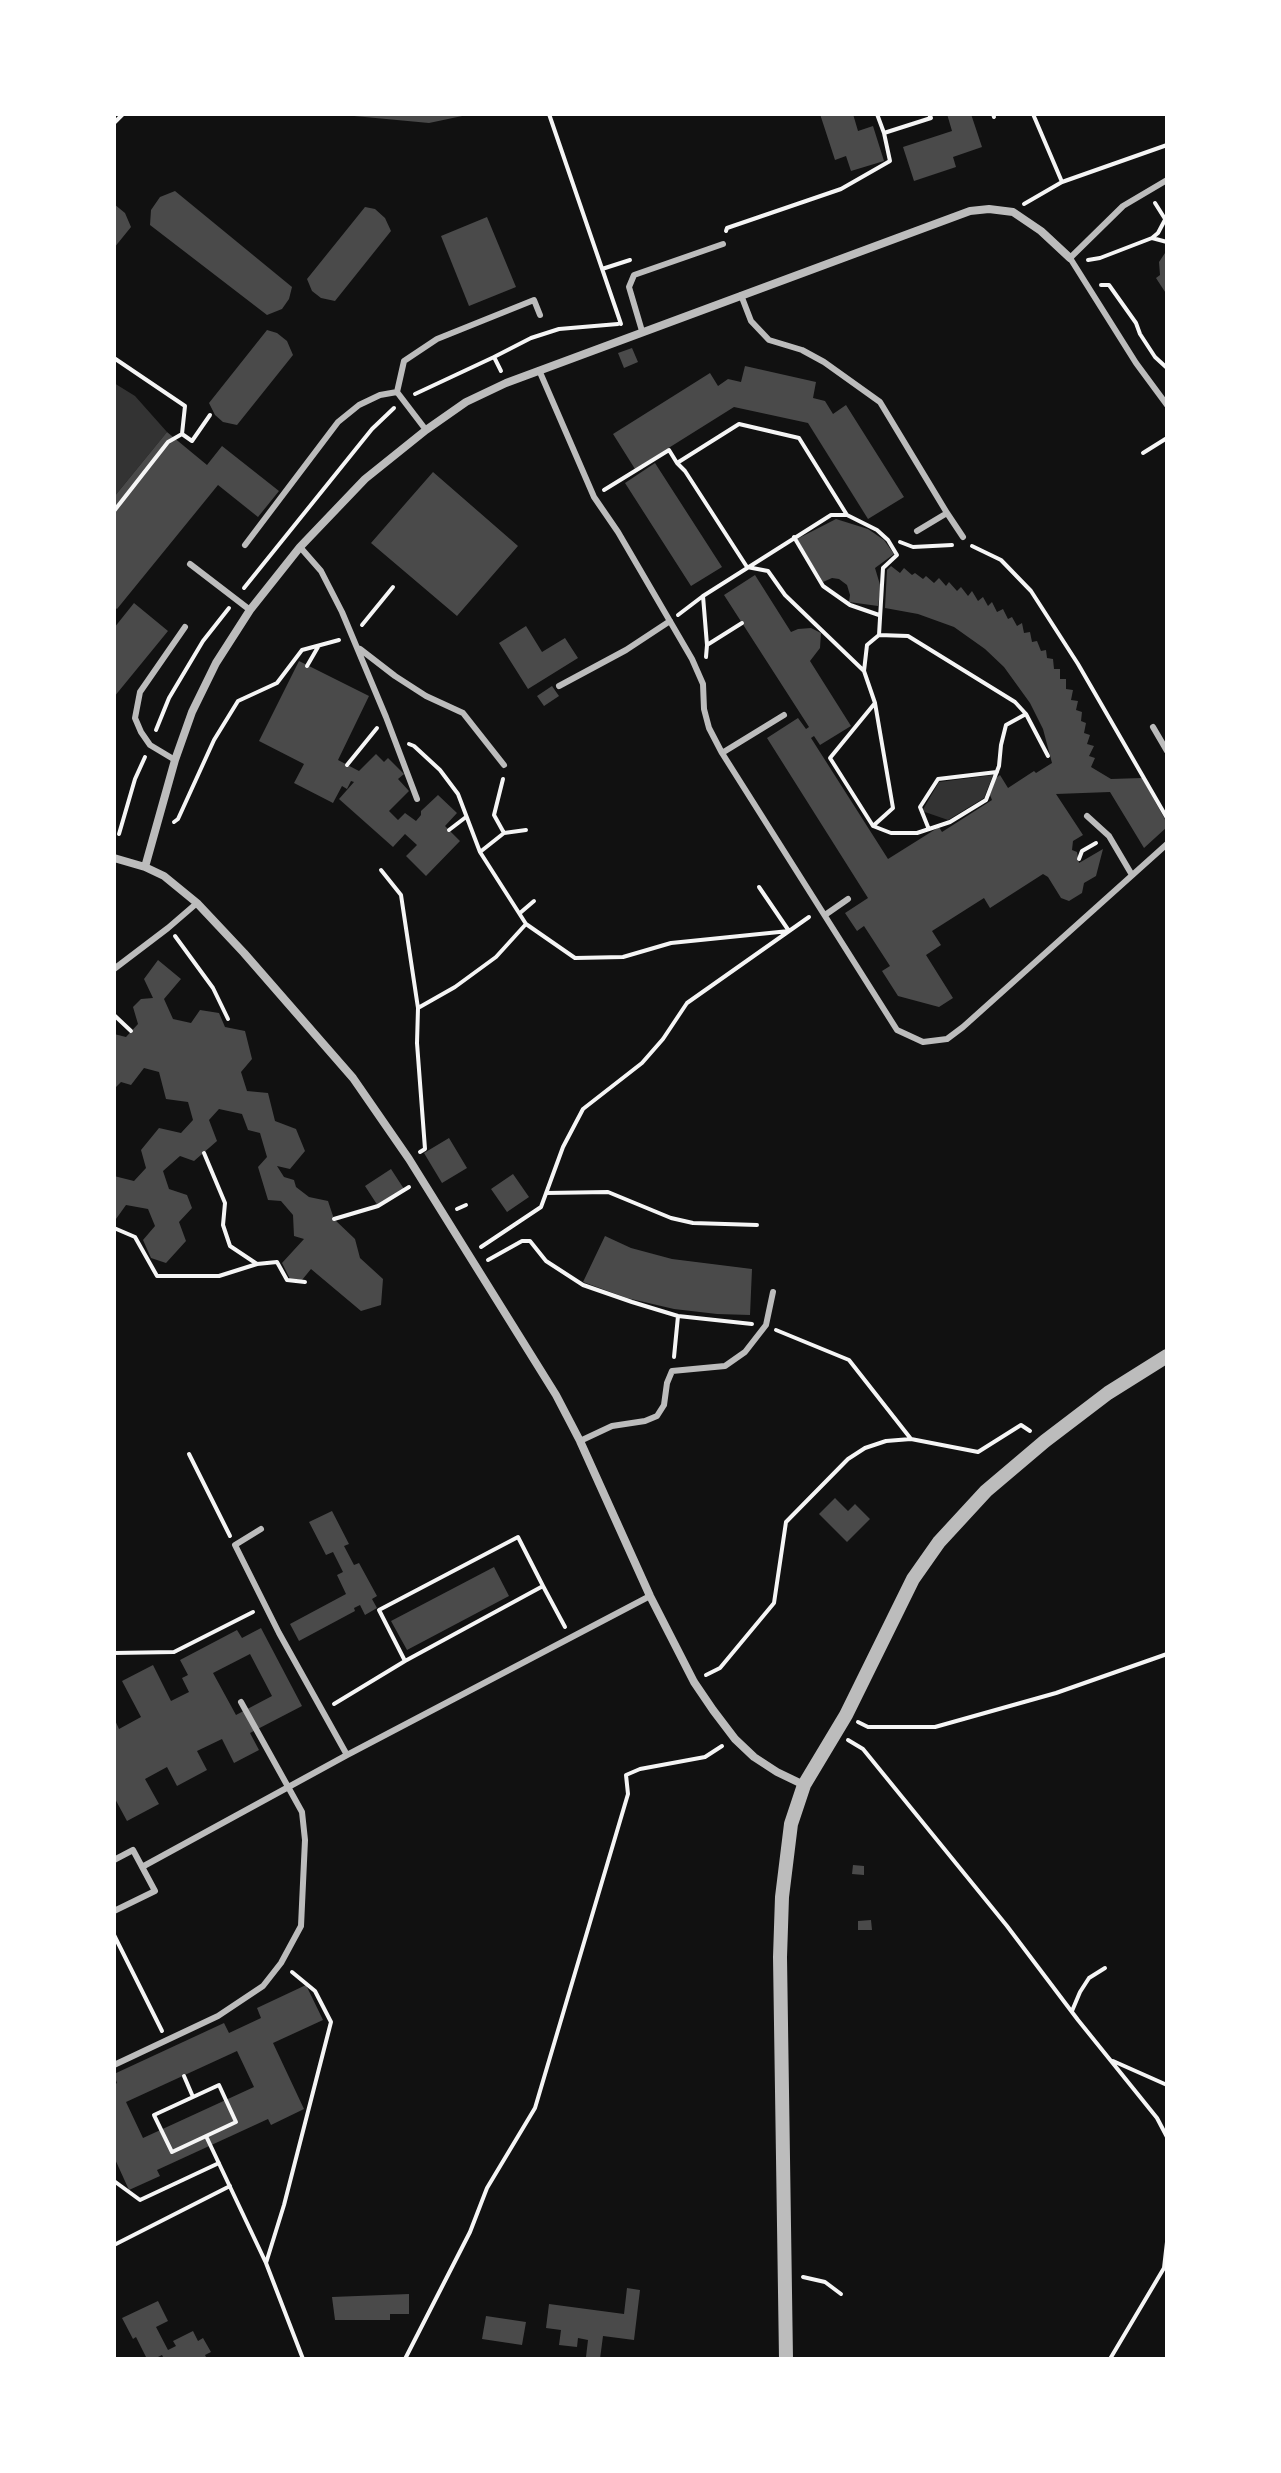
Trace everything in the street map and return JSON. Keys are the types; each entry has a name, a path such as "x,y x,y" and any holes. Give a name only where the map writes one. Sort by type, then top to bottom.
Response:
{"street":[{"path":"145,867 192,712 216,663 250,610 300,547 365,479 466,402 539,370 970,211 989,209 1013,212 1041,231 1070,258"},
{"path":"114,858 164,876 197,903 353,1078 422,1180 556,1395 694,1682 735,1739 765,1764 804,1785"},
{"path":"786,2359 780,1957 782,1897 791,1824 804,1785 846,1715 913,1579 939,1542 986,1491 1045,1441 1108,1393 1167,1356"}],"lane":[{"path":"1167,180 1123,206 1070,258 1136,363 1167,405"},
{"path":"642,331 629,287 634,275 723,244"},
{"path":"741,295 751,321 769,340 813,356 880,402 965,540"},
{"path":"397,392 404,361 437,339 534,300 540,315"},
{"path":"539,370 594,497 618,532 692,659 703,684 709,728 722,753 897,1030 923,1042 947,1039 1167,844"},
{"path":"397,392 426,430"},
{"path":"245,545 338,422 359,405 380,395 397,392"},
{"path":"917,531 947,513"},
{"path":"300,547 321,571 342,612 417,799"},
{"path":"190,564 250,610"},
{"path":"559,686 626,650 670,621"},
{"path":"175,760 150,745 135,718 140,692 185,627"},
{"path":"357,647 426,696 463,713 504,765"},
{"path":"722,753 784,715"},
{"path":"1153,727 1167,751"},
{"path":"1087,816 1109,836 1132,875"},
{"path":"823,911 848,899"},
{"path":"114,969 197,903"},
{"path":"580,1441 612,1426 657,1416 664,1405 672,1371 725,1366 745,1352 766,1325 773,1292"},
{"path":"261,1529 235,1545 347,1755"},
{"path":"142,1867 650,1596"},
{"path":"114,2065 218,2016 263,1986 281,1963 301,1926 305,1840 302,1812 241,1702"},
{"path":"114,1860 133,1850 155,1891 114,1911"}],"path":[{"path":"114,123 123,114"},
{"path":"549,114 621,324"},
{"path":"723,244 727,228 841,189 890,161 877,114"},
{"path":"884,133 931,118 929,114"},
{"path":"1033,114 1062,182"},
{"path":"1013,212 1035,195 1062,182 1167,145"},
{"path":"1070,258 1100,258 1158,233 1166,219 1147,191"},
{"path":"1152,238 1167,242"},
{"path":"1087,284 1109,285 1136,323 1147,345 1167,368"},
{"path":"494,357 531,338 559,329 621,324 642,331"},
{"path":"114,358 185,406 182,434"},
{"path":"182,434 192,441 210,415"},
{"path":"677,463 739,424 799,438 847,515"},
{"path":"114,511 168,442 182,434"},
{"path":"1143,453 1167,438"},
{"path":"612,485 669,450 747,567 768,571 785,595 864,671"},
{"path":"670,621 794,537 831,515 847,515 877,530 897,555 883,568 879,635"},
{"path":"794,537 823,586 850,605 879,615"},
{"path":"965,540 1001,560 1031,591 1078,664 1167,818"},
{"path":"891,548 900,542 913,547 954,545"},
{"path":"153,841 178,819 214,740 238,701 277,683 302,650 352,636 393,587"},
{"path":"703,596 707,645 703,684"},
{"path":"707,645 742,623"},
{"path":"873,826 893,808 875,703 864,671 867,645 879,635 908,636 1015,702 1026,714 1048,756"},
{"path":"307,666 319,645"},
{"path":"875,703 830,758 873,826 891,833 917,833 950,822 986,800 997,772 1006,725 1026,714"},
{"path":"347,765 386,717"},
{"path":"414,746 445,776 458,794 480,852 526,924 575,958 623,957 671,943 789,931"},
{"path":"504,765 494,815 504,833"},
{"path":"928,828 920,807 938,779 997,772"},
{"path":"449,830 467,816"},
{"path":"480,852 504,833 526,830"},
{"path":"1079,859 1082,851 1109,836"},
{"path":"381,870 401,895 418,1008 417,1043 425,1149"},
{"path":"759,887 789,931"},
{"path":"520,913 534,901"},
{"path":"469,1255 541,1207 563,1147 583,1109 642,1063 687,1003 789,931 823,911"},
{"path":"418,1008 455,987 496,957 526,924"},
{"path":"168,928 213,988 228,1019"},
{"path":"114,1015 131,1031"},
{"path":"204,1153 225,1203 223,1225 230,1246 257,1264"},
{"path":"334,1219 378,1206 422,1180"},
{"path":"546,1193 608,1192 693,1223 757,1225"},
{"path":"114,1228 135,1237 157,1276 219,1276 257,1264 277,1262 287,1280 305,1282"},
{"path":"476,1267 522,1241 530,1241 546,1261 573,1280 632,1302 678,1316 766,1325 849,1360 911,1439"},
{"path":"672,1371 678,1316"},
{"path":"694,1682 720,1668 774,1603 786,1522 848,1459 865,1448 886,1441 911,1439 978,1452 1021,1425 1045,1441"},
{"path":"189,1454 235,1545"},
{"path":"405,1661 379,1610 518,1537 569,1637"},
{"path":"323,1710 405,1661 543,1586"},
{"path":"114,1653 174,1652 265,1605"},
{"path":"846,1715 868,1727 935,1727 1056,1693 1167,1654"},
{"path":"836,1732 863,1749 998,1914 1157,2118 1167,2137"},
{"path":"405,2359 470,2232 487,2188 535,2108 628,1794 626,1775 640,1769 705,1757 735,1739"},
{"path":"114,1935 167,2040"},
{"path":"266,2263 331,2022 315,1991 281,1963"},
{"path":"1072,2011 1089,1978 1105,1968"},
{"path":"1111,2060 1167,2085"},
{"path":"184,2076 193,2097"},
{"path":"219,2085 236,2122 172,2152 154,2115 193,2097 219,2085"},
{"path":"206,2136 266,2263 303,2359"},
{"path":"114,2181 140,2200 219,2163"},
{"path":"114,2245 230,2186"},
{"path":"1110,2359 1164,2268 1167,2242"},
{"path":"785,2273 825,2282 841,2294"}],"shaded area":[{"path":"114,383 135,396 167,432 114,497"},
{"path":"993,775 984,798 948,820 922,811 939,782"}],"building":[{"path":"354,114 466,114 467,115 429,123"},
{"path":"820,114 853,114 858,131 873,126 884,161 851,171 846,156 835,160"},
{"path":"947,114 971,114 982,147 953,157 956,167 914,181 903,147 952,131"},
{"path":"175,191 292,287 282,309 267,315 150,225 151,210 160,197"},
{"path":"114,204 125,213 131,227 114,248"},
{"path":"365,207 375,209 385,218 391,231 335,301 321,298 312,291 307,279"},
{"path":"487,217 516,287 469,306 441,236"},
{"path":"1167,250 1167,295 1156,278 1160,275 1159,262"},
{"path":"267,330 287,341 293,355 237,425 223,422 209,403"},
{"path":"632,348 638,362 624,368 618,353"},
{"path":"745,366 816,382 813,398 825,401 833,414 846,405 904,497 868,519 808,423 734,407 635,469 613,434 710,373 718,386 728,379 741,382"},
{"path":"167,432 207,465 222,446 279,491 258,517 218,485 117,609 114,607 114,497"},
{"path":"655,463 722,567 691,586 625,483"},
{"path":"433,472 518,546 457,616 371,543"},
{"path":"836,519 868,529 884,540 894,554 875,568 881,588 878,606 849,602 847,585 839,579 823,582 797,539"},
{"path":"891,566 900,573 904,568 923,579 926,576 934,583 939,578 946,586 949,582 957,591 961,587 968,596 972,591 978,601 983,597 988,606 992,602 997,612 1003,609 1008,619 1012,617 1017,626 1022,623 1024,633 1030,632 1032,642 1037,641 1041,651 1046,650 1047,658 1053,659 1054,669 1060,669 1060,679 1066,679 1066,689 1073,690 1071,700 1078,701 1076,710 1082,712 1081,721 1086,723 1084,733 1090,735 1087,744 1094,746 1089,756 1095,758 1091,767 1111,779 1142,778 1167,823 1167,827 1144,848 1110,792 1056,794 1083,835 1073,841 1072,850 1077,852 1079,863 1103,849 1096,876 1084,883 1082,893 1069,901 1061,898 1043,874 990,908 984,898 932,931 941,945 926,955 953,998 939,1007 898,996 882,971 890,966 864,926 857,931 845,913 868,898 767,738 798,718 806,729 809,727 724,595 755,575 791,632 811,628 821,633 820,648 810,661 851,726 820,745 814,736 811,738 888,859 939,827 942,832 992,800 990,795 1000,775 1008,788 1052,763 1043,729 1030,703 1004,667 985,649 954,627 918,614 885,608 887,570"},
{"path":"134,603 168,631 114,697 114,628"},
{"path":"526,626 542,652 565,638 578,658 528,689 499,643"},
{"path":"299,661 369,696 338,760 359,771 376,754 384,762 388,758 404,774 398,779 409,791 389,811 398,820 405,813 416,821 421,811 438,795 457,813 445,826 460,841 426,876 406,856 417,845 405,834 393,847 339,799 354,782 351,781 347,789 342,786 333,803 294,783 304,764 259,741"},
{"path":"552,686 559,696 544,706 537,696"},
{"path":"158,960 181,979 164,999 173,1019 191,1023 200,1010 219,1013 225,1027 245,1031 252,1059 241,1072 247,1091 268,1093 275,1121 296,1129 305,1151 290,1169 277,1166 284,1177 294,1180 296,1187 309,1197 328,1201 334,1219 355,1239 360,1258 383,1279 381,1305 361,1311 311,1269 302,1280 290,1279 282,1263 304,1239 294,1236 293,1215 281,1201 268,1200 258,1167 267,1157 260,1133 248,1130 242,1114 219,1109 209,1120 217,1141 194,1161 180,1156 163,1171 169,1189 187,1195 192,1208 179,1222 186,1241 166,1263 151,1258 143,1240 155,1226 148,1209 126,1205 114,1218 114,1176 134,1181 146,1168 141,1150 159,1128 181,1133 193,1120 188,1102 166,1099 159,1072 144,1068 131,1085 121,1082 114,1089 114,1034 126,1037 138,1024 133,1007 141,999 153,998 144,979"},
{"path":"449,1138 467,1168 442,1183 424,1153"},
{"path":"391,1169 404,1189 378,1206 365,1186"},
{"path":"513,1174 529,1197 507,1212 491,1189"},
{"path":"605,1236 631,1248 672,1259 752,1269 750,1315 674,1309 627,1298 583,1282"},
{"path":"835,1498 848,1511 855,1504 870,1519 847,1542 819,1514"},
{"path":"332,1511 349,1544 344,1546 354,1565 359,1563 377,1596 372,1599 377,1608 365,1615 360,1605 354,1608 355,1611 299,1641 290,1624 346,1594 337,1575 343,1572 333,1552 326,1555 309,1522"},
{"path":"494,1567 509,1596 407,1650 391,1621"},
{"path":"261,1628 302,1706 250,1733 259,1750 234,1763 222,1739 197,1751 207,1770 177,1786 167,1767 145,1779 159,1804 127,1821 114,1797 114,1718 119,1729 141,1717 122,1681 153,1665 171,1701 189,1692 182,1678 188,1675 180,1660 237,1630 242,1638","holes":["250,1654 272,1696 236,1715 213,1673"]},
{"path":"853,1865 864,1866 864,1875 852,1874"},
{"path":"871,1920 872,1930 858,1930 858,1921"},
{"path":"306,1985 323,2020 273,2043 304,2109 271,2125 268,2119 157,2170 160,2176 129,2190 114,2157 114,2085 117,2083 114,2074 224,2023 229,2033 261,2018 257,2008","holes":["237,2051 254,2087 143,2138 126,2102"]},
{"path":"627,2288 640,2290 634,2340 603,2336 600,2359 586,2357 588,2340 578,2338 577,2347 559,2345 561,2330 546,2328 549,2304 624,2314"},
{"path":"409,2294 409,2314 390,2314 390,2320 335,2320 332,2297"},
{"path":"158,2301 168,2321 156,2327 168,2350 176,2346 173,2341 193,2331 198,2341 203,2338 211,2352 205,2355 207,2359 164,2359 162,2355 147,2359 122,2318"},
{"path":"486,2316 526,2322 522,2345 482,2339"}]}
